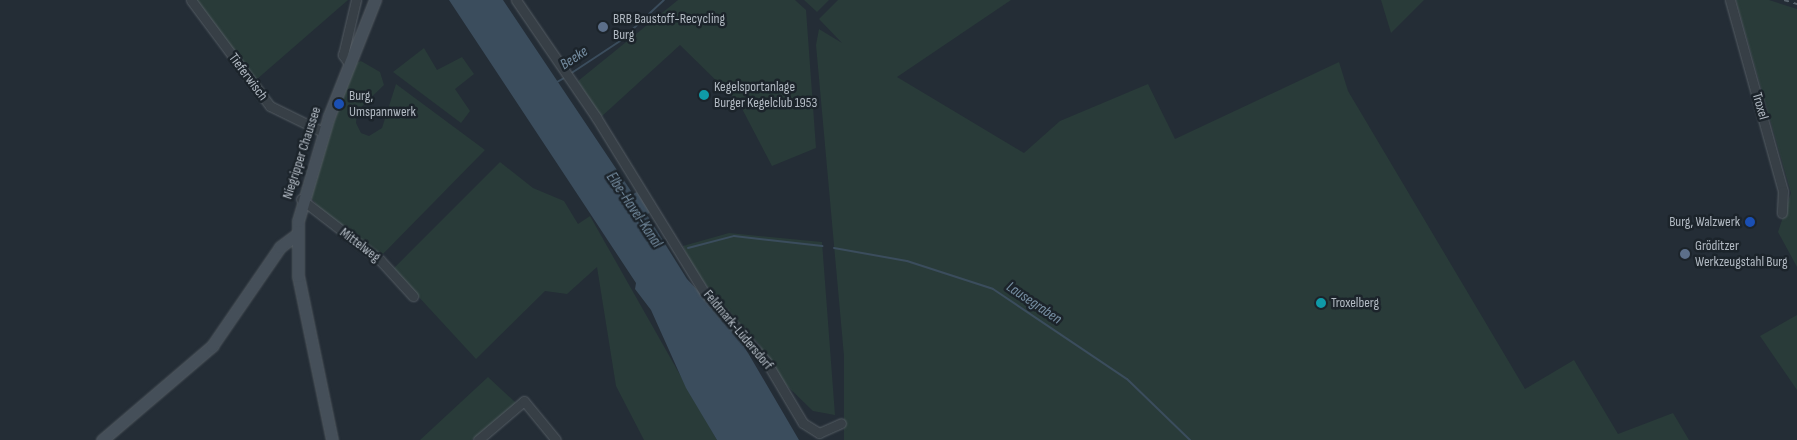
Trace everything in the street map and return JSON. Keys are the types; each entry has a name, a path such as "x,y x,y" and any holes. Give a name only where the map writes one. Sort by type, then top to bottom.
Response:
{"main road":[{"name":"Niegripper Chaussee","path":"332,440 298,276 297,234 301,199 323,132 348,62 375,0"},
{"path":"102,440 212,346 280,247 297,234"}],"street":[{"name":"Tieferwisch","path":"190,0 270,106 323,132"},
{"path":"348,62 343,55 356,0"},
{"name":"Feldmark-Lüdersdorf","path":"516,0 565,70 704,292 766,361 803,423 819,433 841,423"},
{"name":"Troxel","path":"1730,0 1783,191 1782,213"},
{"name":"Mittelweg","path":"301,199 380,260 413,296"},
{"path":"478,440 524,401 556,440"}],"shaded area":[{"path":"195,0 348,0 256,80"},
{"path":"678,0 795,0 806,10 816,148 772,166 739,103 680,45 601,117 578,81"},
{"path":"804,0 829,0 817,12"},
{"path":"838,0 1011,0 897,77 1024,153 1060,121 1148,84 1175,139 1339,62 1348,91 1525,389 1574,360 1618,434 1673,413 1689,440 844,440 844,356 816,45 819,29 842,43 819,19"},
{"path":"1381,0 1424,0 1391,33"},
{"path":"1736,0 1769,0 1797,9 1797,267 1778,232 1791,193"},
{"path":"424,48 437,70 462,57 474,74 455,89 470,111 461,123 393,72"},
{"path":"361,61 380,72 384,85 357,111 356,123 361,133 369,136 382,128 396,84 485,150 381,256 323,213 309,195 354,64"},
{"path":"500,162 533,188 564,201 578,224 590,216 717,440 644,440 616,386 597,267 567,294 545,291 476,359 393,269"},
{"path":"729,233 822,242 835,415 813,411 783,382 759,344 712,294 690,262 683,246"},
{"path":"1797,315 1797,390 1760,336"},
{"path":"488,377 516,403 472,440 420,440"}],"water":[{"name":"Elbe-Havel-Kanal","path":"449,0 503,0 633,194 637,192 650,212 647,215 687,279 734,329 799,440 717,440 686,388 651,310 635,289 636,283"}],"waterway":[{"name":"Beeke","path":"570,74 620,41 664,0"},
{"name":"Beeke","path":"557,82 566,77"},
{"name":"Lausegraben","path":"688,248 734,236 822,246"},
{"name":"Lausegraben","path":"834,248 907,261 993,289 1127,379 1190,440"}],"railway":[{"path":"1784,0 1797,4"}],"place":[{"name":"BRB Baustoff-Recycling Burg","path":"603,27"},
{"name":"Kegelsportanlage Burger Kegelclub 1953","path":"704,95"},
{"name":"Burg, Umspannwerk","path":"339,104"},
{"name":"Burg, Walzwerk","path":"1750,222"},
{"name":"Gröditzer Werkzeugstahl Burg","path":"1685,254"},
{"name":"Troxelberg","path":"1321,303"}]}
